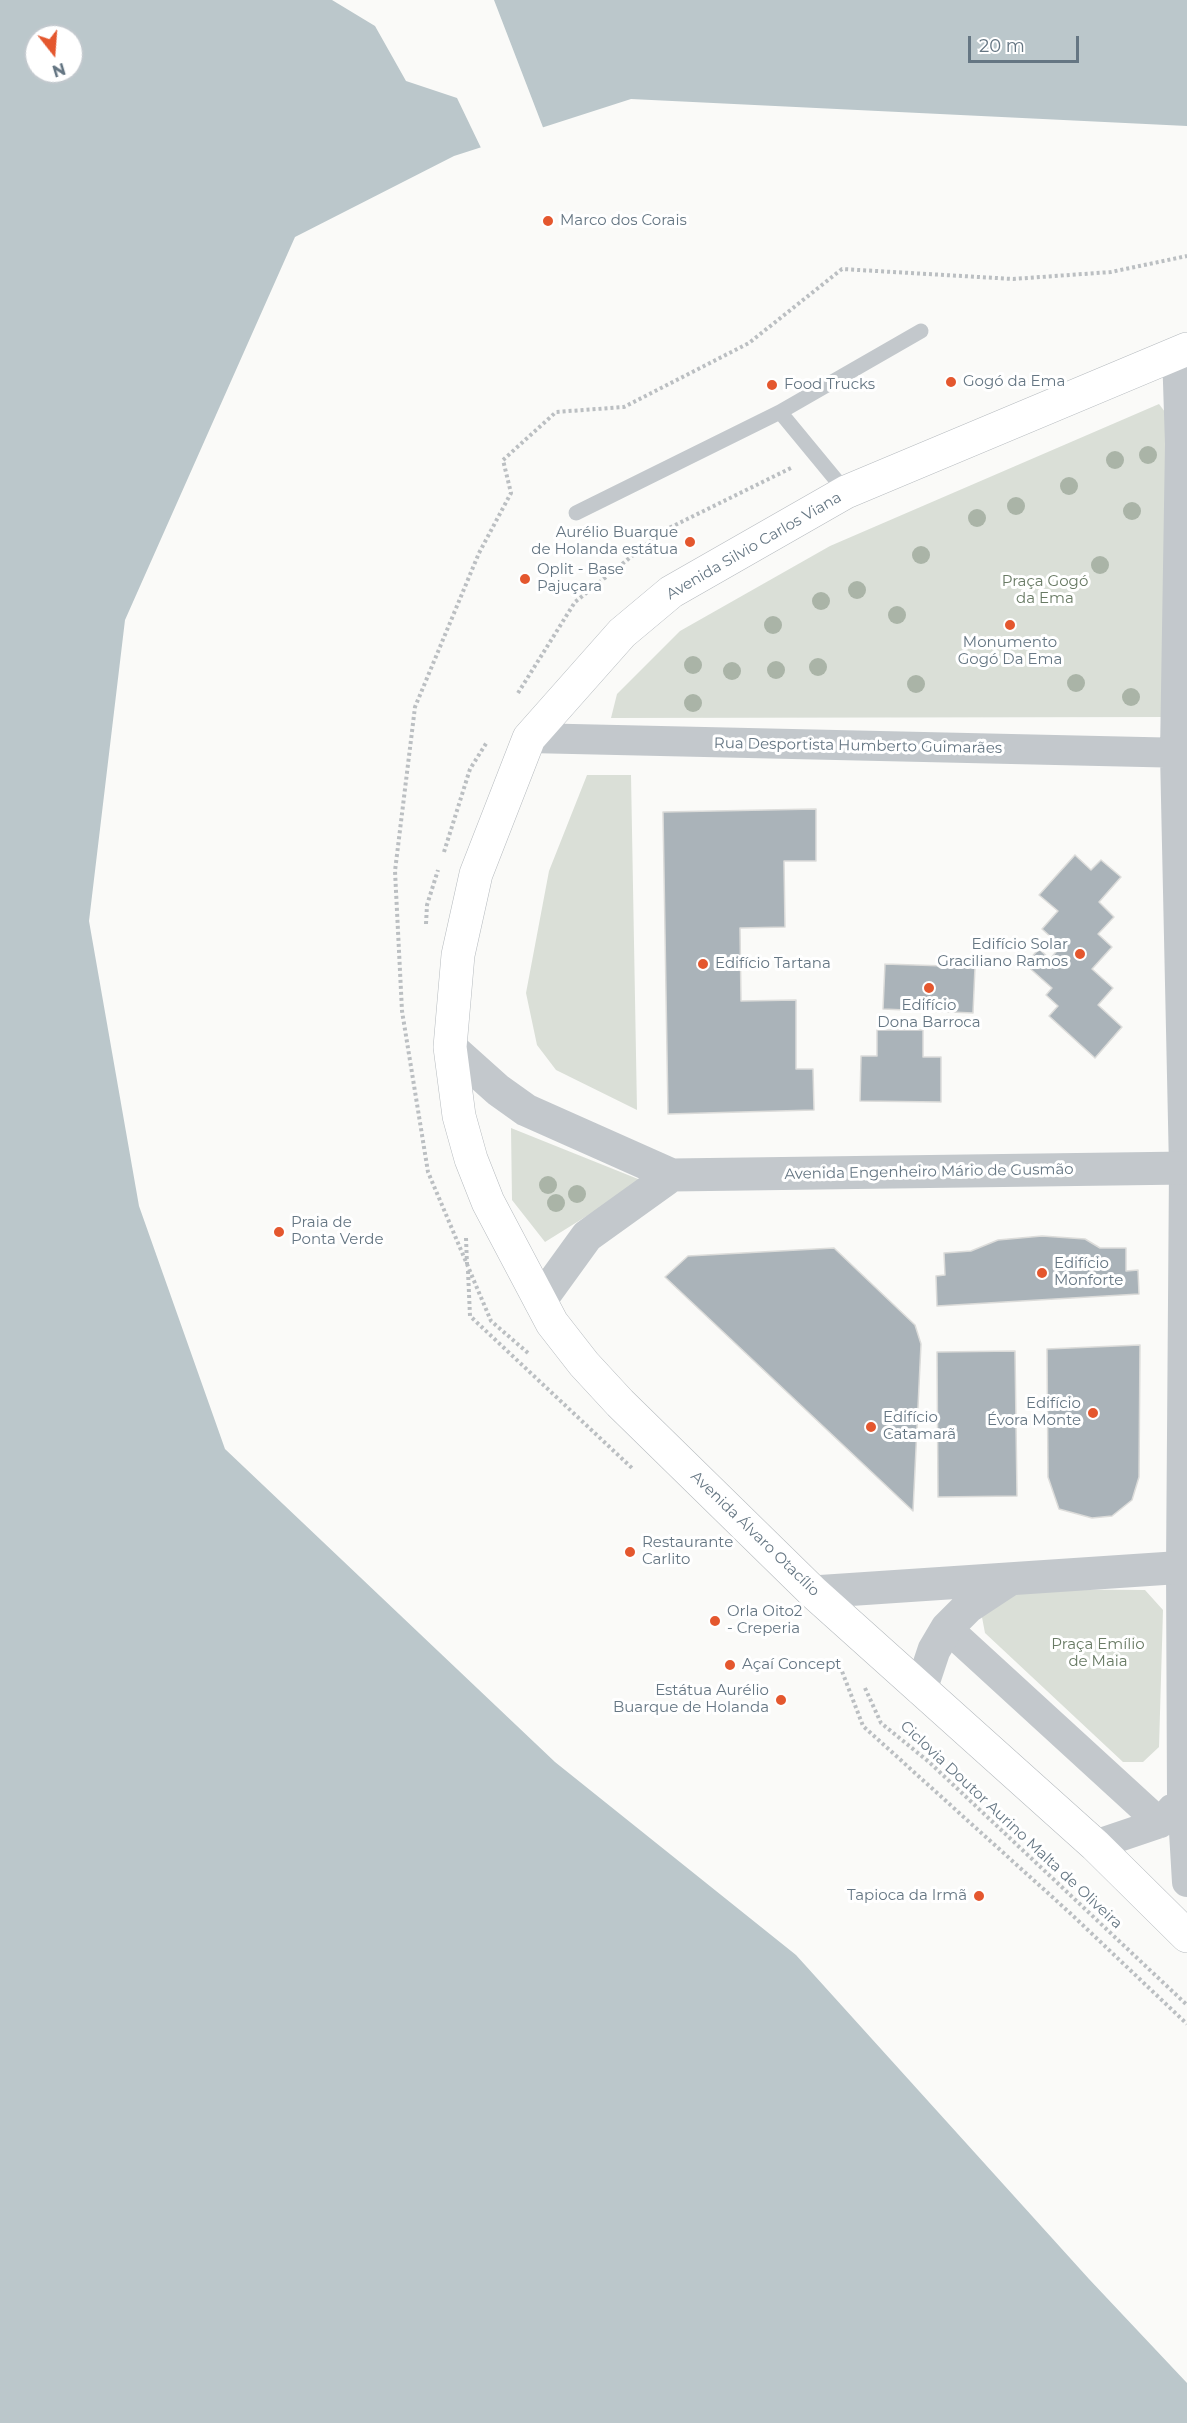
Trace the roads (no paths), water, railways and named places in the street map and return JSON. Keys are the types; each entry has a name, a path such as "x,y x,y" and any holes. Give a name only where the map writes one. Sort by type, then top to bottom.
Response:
{"main road":[{"name":"Avenida Silvio Carlos Viana","path":"450,1047 458,955 476,874 529,738 622,633 671,592 846,492 1182,350"},
{"name":"Avenida Álvaro Otacílio","path":"450,1047 459,1116 471,1159 488,1202 552,1323 584,1364 813,1592 1095,1845 1187,1936"}],"street":[{"path":"1182,350 1184,444 1181,753 1186,1168 1182,1798 1187,1882"},
{"name":"Rua Desportista Humberto Guimarães","path":"529,738 1181,753"},
{"name":"Avenida Engenheiro Mário de Gusmão","path":"450,1047 498,1090 526,1110 672,1175 1186,1168"},
{"path":"540,1301 587,1236 672,1175"},
{"path":"813,1592 1184,1567"},
{"path":"921,1689 934,1650 947,1628 968,1607 1011,1579"},
{"path":"947,1628 1160,1823"},
{"path":"1095,1845 1160,1823 1182,1798"}],"lane":[{"path":"576,513 780,412 921,331"},
{"path":"780,412 846,492"}],"place":[{"name":"Marco dos Corais","path":"548,221"},
{"name":"Gogó da Ema","path":"951,382"},
{"name":"Food Trucks","path":"772,385"},
{"name":"Aurélio Buarque de Holanda estátua","path":"690,542"},
{"name":"Oplit - Base Pajuçara","path":"525,579"},
{"name":"Monumento Gogó Da Ema","path":"1010,625"},
{"name":"Edifício Solar Graciliano Ramos","path":"1080,954"},
{"name":"Edifício Tartana","path":"703,964"},
{"name":"Edifício Dona Barroca","path":"929,988"},
{"name":"Praia de Ponta Verde","path":"279,1232"},
{"name":"Edifício Monforte","path":"1042,1273"},
{"name":"Edifício Évora Monte","path":"1093,1413"},
{"name":"Edifício Catamarã","path":"871,1427"},
{"name":"Restaurante Carlito","path":"630,1552"},
{"name":"Orla Oito2 - Creperia","path":"715,1621"},
{"name":"Açaí Concept","path":"730,1665"},
{"name":"Estátua Aurélio Buarque de Holanda","path":"781,1700"},
{"name":"Tapioca da Irmã","path":"979,1896"}],"park label":[{"name":"Praça Gogó da Ema","path":"1045,590"},
{"name":"Praça Emílio de Maia","path":"1098,1654"}]}
